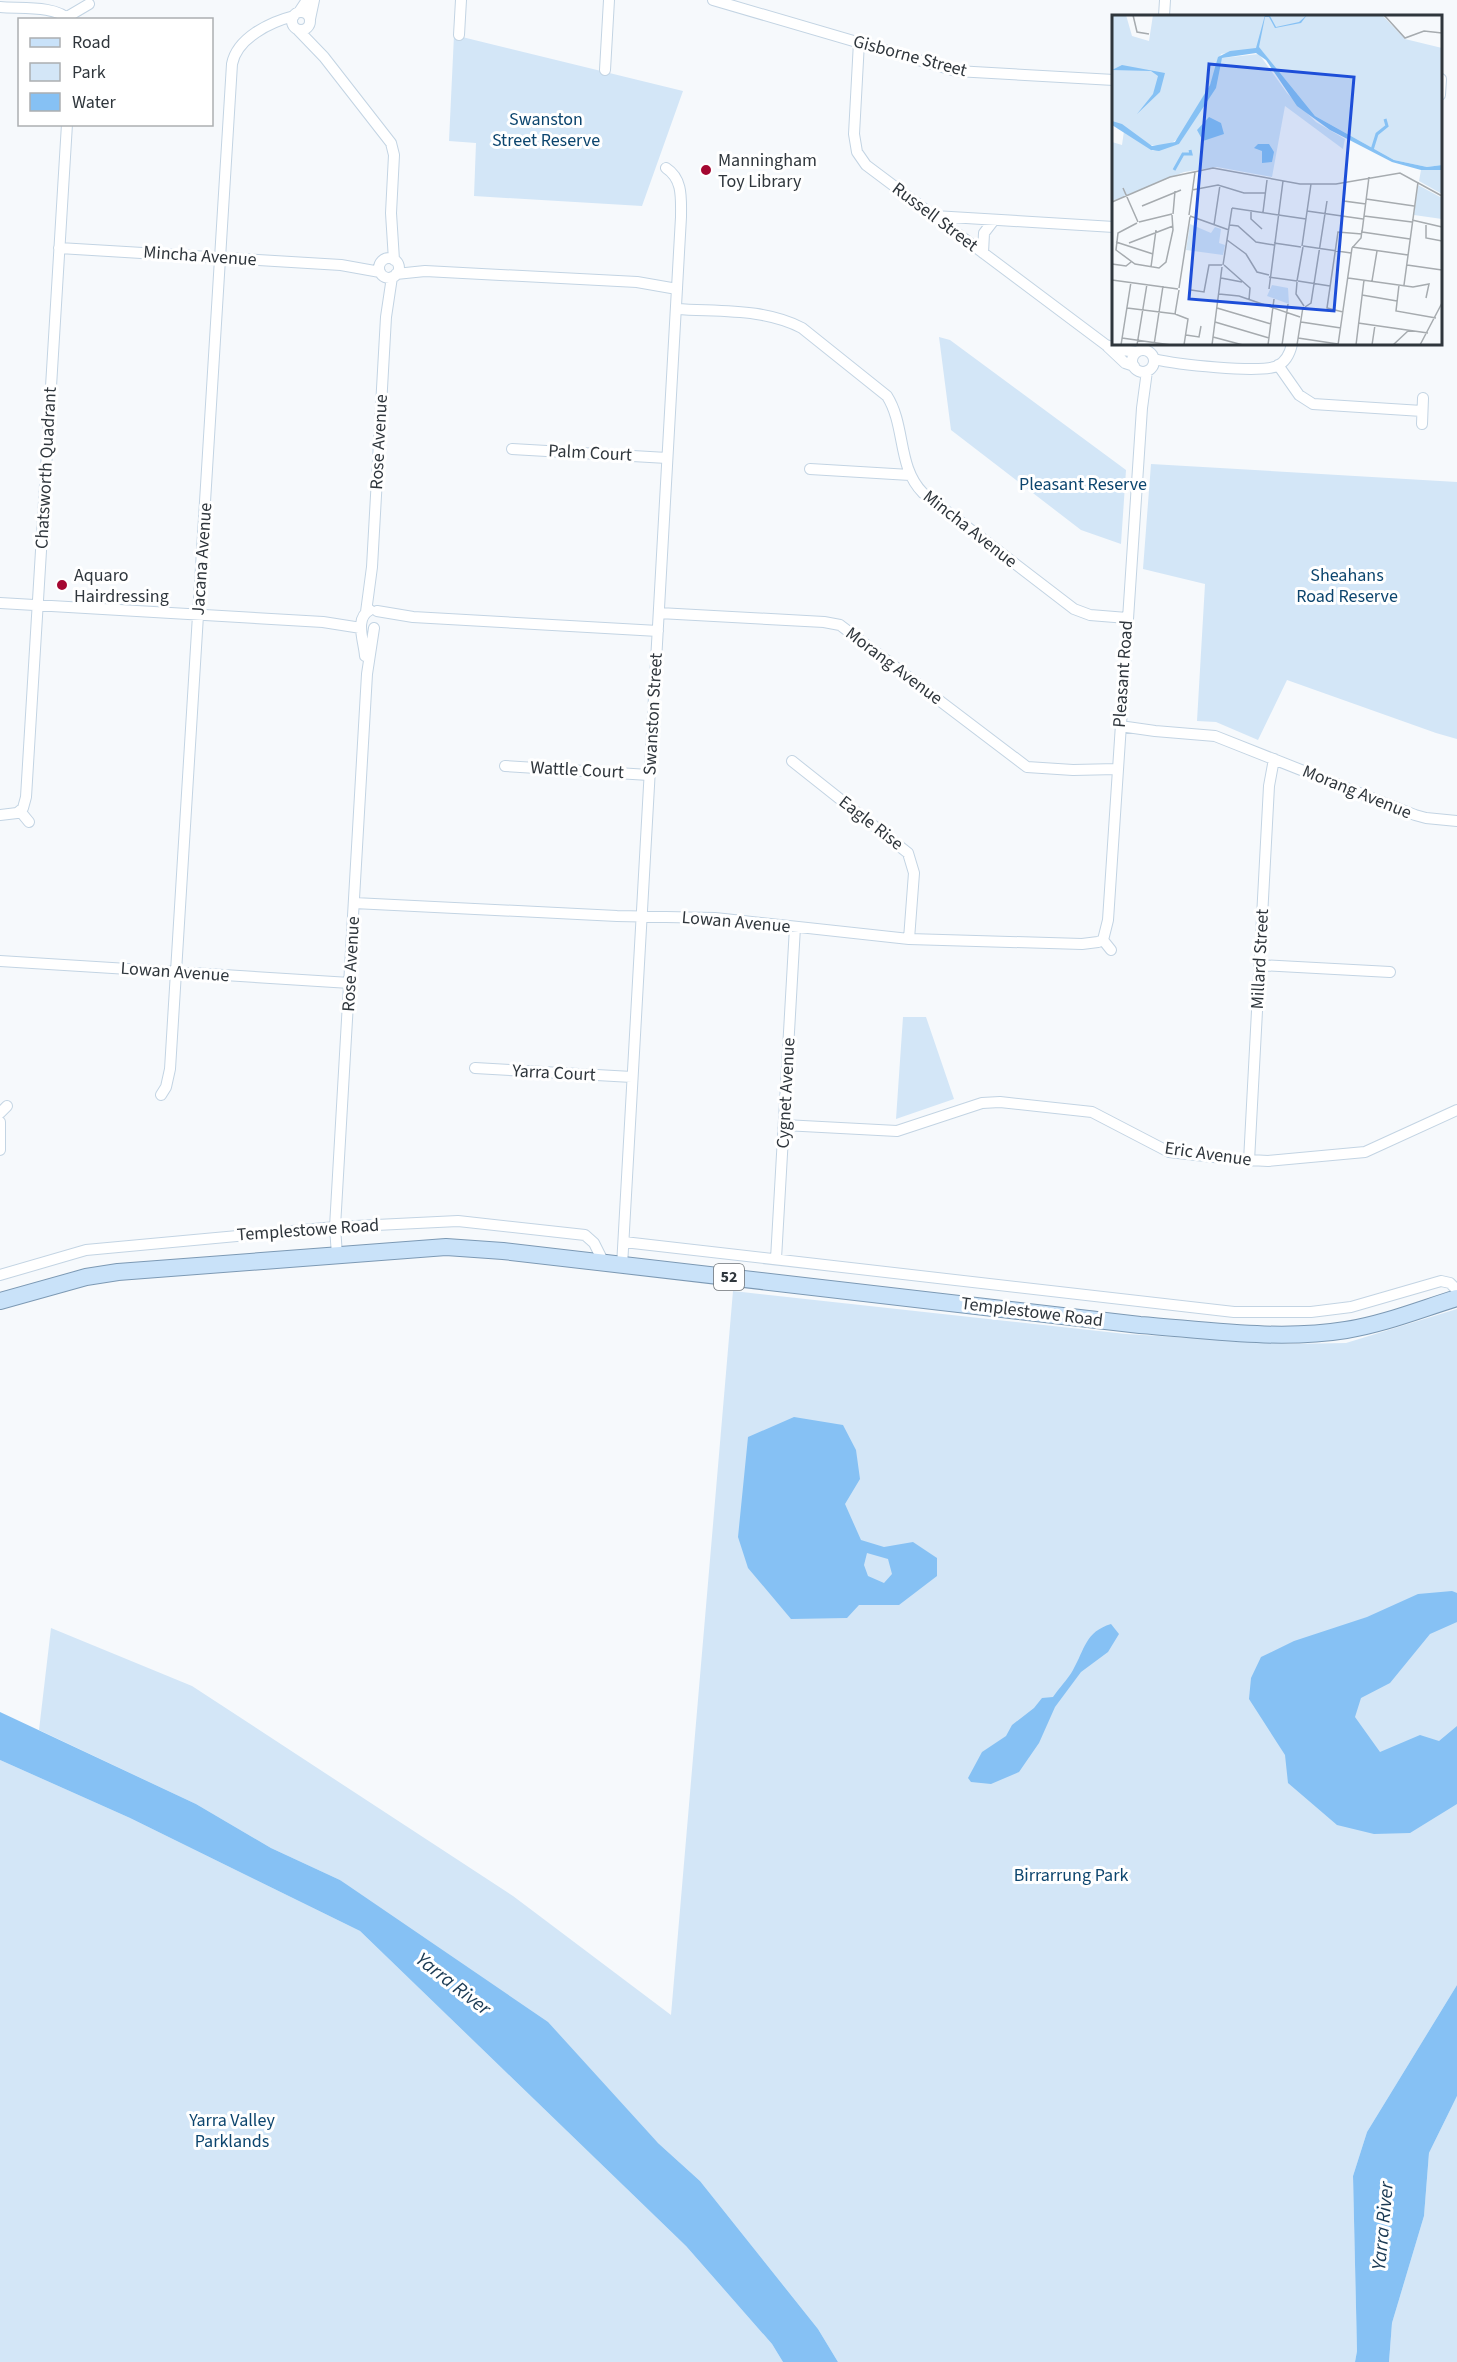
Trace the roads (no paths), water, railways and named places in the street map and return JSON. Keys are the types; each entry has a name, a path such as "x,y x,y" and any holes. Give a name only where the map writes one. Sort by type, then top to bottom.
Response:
{"main road":[{"name":"Templestowe Road","path":"0,1301 86,1277 118,1272 446,1247 503,1251 1128,1323 1237,1332 1315,1333 1346,1330 1457,1298"}],"street":[{"path":"303,26 292,21 307,0"},
{"path":"303,26 315,0"},
{"path":"459,35 461,0"},
{"path":"605,70 609,0"},
{"name":"Gisborne Street","path":"713,0 956,71 1112,80"},
{"path":"1164,15 1165,0"},
{"path":"0,8 52,11 68,18 89,4"},
{"path":"296,14 307,14 303,26"},
{"name":"Jacana Avenue","path":"161,1095 166,1087 170,1069 177,972 232,64 240,45 275,22 296,14"},
{"path":"257,33 303,26"},
{"name":"Rose Avenue","path":"303,26 324,57 392,143 394,155 335,1227 337,1255"},
{"name":"Russell Street","path":"859,42 854,134 857,153 872,170 1106,345 1125,363 1144,357"},
{"name":"Chatsworth Quadrant","path":"21,811 26,797 67,126"},
{"name":"Swanston Street","path":"622,1266 681,217 680,187 677,177 666,168"},
{"path":"934,216 1112,227"},
{"path":"983,252 984,233 994,220"},
{"name":"Mincha Avenue","path":"59,248 678,284"},
{"name":"Mincha Avenue","path":"677,309 767,315 790,321 802,328 887,396 894,410 910,475 923,493 1066,604 1082,613 1127,618"},
{"path":"1144,357 1188,365 1264,369 1278,365 1290,353 1292,345"},
{"name":"Pleasant Road","path":"1103,939 1108,920 1144,357"},
{"path":"1278,365 1299,395 1313,404 1422,411"},
{"path":"1422,424 1423,398"},
{"name":"Palm Court","path":"512,449 668,458"},
{"path":"810,469 910,475"},
{"path":"0,603 323,622 413,618 658,631"},
{"name":"Morang Avenue","path":"659,613 824,622 840,625 1020,762 1034,768 1117,773"},
{"name":"Morang Avenue","path":"1119,729 1215,736 1415,815 1457,821"},
{"name":"Millard Street","path":"1249,1161 1269,786 1274,759"},
{"name":"Eagle Rise","path":"792,761 908,852 914,873 909,939"},
{"name":"Wattle Court","path":"505,766 650,775"},
{"path":"0,815 14,815 21,811 29,822"},
{"name":"Lowan Avenue","path":"354,903 715,918 909,939 1082,944 1103,939"},
{"name":"Cygnet Avenue","path":"776,1258 795,927"},
{"path":"1103,939 1111,950"},
{"name":"Lowan Avenue","path":"0,961 350,983"},
{"path":"1260,965 1390,972"},
{"name":"Yarra Court","path":"475,1068 632,1077"},
{"name":"Eric Avenue","path":"784,1125 897,1131 982,1103 1000,1102 1086,1110 1169,1152 1249,1161 1365,1152 1457,1110"},
{"path":"0,1122 0,1150"},
{"name":"Templestowe Road","path":"0,1275 86,1250 335,1227 459,1221 585,1235 594,1243 604,1263"},
{"name":"Templestowe Road","path":"624,1242 1234,1312 1311,1312 1351,1307 1441,1281 1450,1283 1457,1290"}],"water":[{"path":"794,1417 843,1425 856,1450 860,1479 845,1504 861,1540 884,1547 913,1542 937,1558 937,1576 899,1605 859,1605 847,1618 791,1619 748,1568 738,1537 748,1437","holes":["867,1553 888,1559 892,1574 884,1583 868,1576 864,1565"]},
{"path":"1452,1591 1457,1593 1457,1622 1430,1634 1390,1683 1361,1698 1355,1717 1380,1752 1420,1735 1439,1741 1457,1726 1457,1804 1410,1833 1374,1834 1337,1825 1288,1783 1285,1755 1249,1699 1251,1678 1261,1657 1294,1641 1367,1617 1418,1594"},
{"path":"1111,1624 1119,1634 1108,1652 1081,1672 1055,1707 1039,1743 1019,1772 991,1784 971,1782 968,1778 982,1752 1006,1736 1012,1725 1034,1708 1042,1698 1053,1697 1071,1673 1087,1642 1102,1627"},
{"name":"Yarra River","path":"0,1712 196,1804 271,1848 340,1880 548,2022 658,2143 700,2181 818,2329 838,2362 783,2362 772,2344 686,2246 360,1931 130,1818 0,1760"},
{"name":"Yarra River","path":"1457,1985 1457,2096 1429,2153 1424,2216 1392,2323 1389,2362 1355,2362 1357,2351 1353,2176 1367,2132"}],"place":[{"name":"Manningham Toy Library","path":"706,170"},
{"name":"Aquaro Hairdressing","path":"62,585"}],"park label":[{"name":"Swanston Street Reserve","path":"546,129"},
{"name":"Pleasant Reserve","path":"1083,484"},
{"name":"Sheahans Road Reserve","path":"1347,585"},
{"name":"Birrarrung Park","path":"1071,1875"},
{"name":"Yarra Valley Parklands","path":"232,2130"}]}
